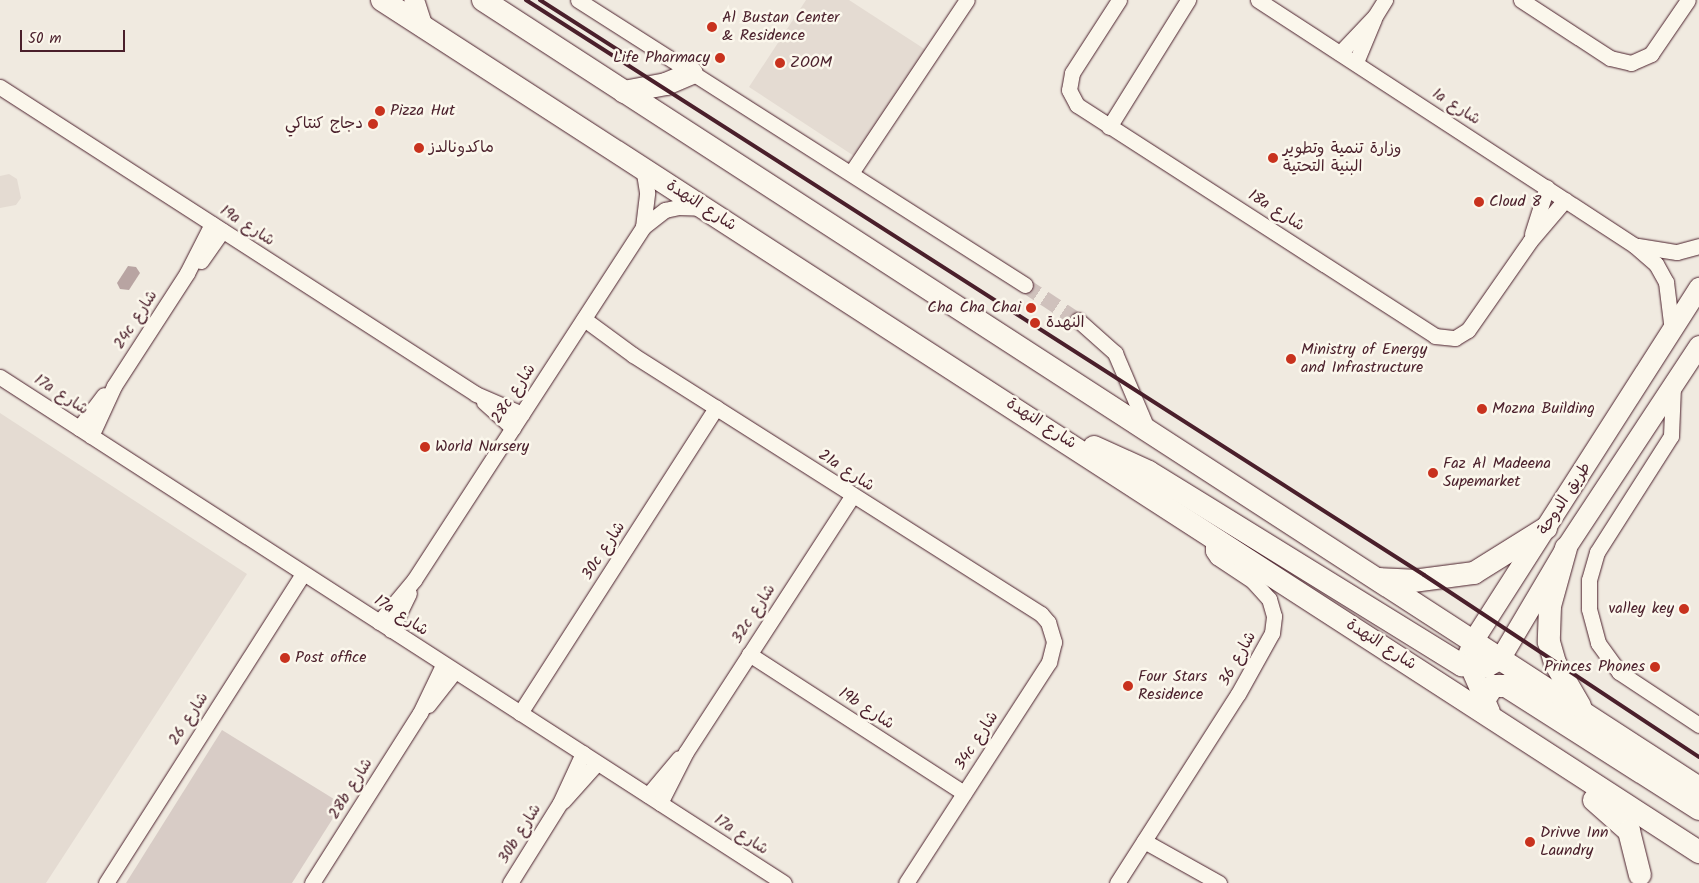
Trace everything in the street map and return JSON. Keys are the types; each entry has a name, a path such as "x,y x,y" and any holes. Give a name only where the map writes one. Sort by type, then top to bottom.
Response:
{"main road":[{"name":"شارع النهدة","path":"382,0 1213,536 1488,709 1588,780 1699,852"},
{"path":"414,0 423,27"},
{"path":"483,0 1474,640 1699,788"},
{"path":"511,0 522,25"},
{"path":"624,92 652,88 692,74"},
{"name":"طريق الدوحة","path":"1470,666 1469,653 1474,640 1699,288"},
{"name":"طريق الدوحة","path":"1501,658 1566,548 1699,346"},
{"path":"1055,433 1123,458 1149,472 1432,649 1470,666 1486,666 1501,658"},
{"path":"1378,579 1413,581 1474,573 1546,528"},
{"path":"1566,548 1550,606 1549,642 1556,663 1584,713"},
{"path":"1470,666 1488,709"},
{"path":"1488,709 1493,686 1506,686 1699,809"},
{"path":"1588,780 1593,799 1630,831 1640,875"}],"street":[{"path":"578,0 1025,285"},
{"path":"851,173 967,0"},
{"name":"18a شارع","path":"1119,0 1069,81 1069,90 1076,105 1440,337 1455,338 1468,330 1530,241 1565,200"},
{"path":"1109,127 1188,0"},
{"name":"1a شارع","path":"1258,0 1356,62 1634,245 1656,264 1666,282 1672,331"},
{"path":"1356,62 1375,16 1385,0"},
{"path":"1521,0 1610,58 1631,63 1652,54 1688,0"},
{"path":"1340,52 1375,16"},
{"name":"19a شارع","path":"0,87 476,394 522,414"},
{"name":"28c شارع","path":"643,227 647,198 644,168"},
{"name":"18a شارع","path":"1530,241 1547,187"},
{"name":"28c شارع","path":"385,626 643,227 665,210 691,206 705,208"},
{"name":"24c شارع","path":"85,432 217,227"},
{"name":"1a شارع","path":"1634,245 1677,252 1699,246"},
{"path":"1078,320 1115,353 1128,390 1148,429"},
{"name":"21a شارع","path":"581,322 852,496 1041,614"},
{"name":"17a شارع","path":"0,376 449,669 784,883"},
{"path":"1673,386 1671,436 1597,552 1589,580 1589,609 1598,643 1619,672 1699,725"},
{"name":"19a شارع","path":"476,394 513,428"},
{"name":"30c شارع","path":"520,713 716,408"},
{"name":"32c شارع","path":"654,799 852,496"},
{"name":"شارع 36","path":"1117,883 1238,694 1272,633 1273,607 1264,591 1217,557 1212,551 1213,536"},
{"name":"شارع 26","path":"106,883 303,574"},
{"name":"34c شارع","path":"906,883 1049,662 1054,642 1052,632 1041,614"},
{"name":"19b شارع","path":"749,654 964,793"},
{"name":"28b شارع","path":"312,883 449,669"},
{"name":"30b شارع","path":"510,883 560,803 583,753"},
{"name":"30b شارع","path":"560,803 597,763"},
{"path":"1147,836 1219,883"}],"shaded area":[{"path":"806,0 849,0 926,50 854,156 749,87"},
{"path":"9,174 17,179 21,198 16,205 0,208 0,176"},
{"path":"128,266 136,267 140,273 129,290 120,289 117,283"},
{"path":"0,413 247,574 46,883 0,883"},
{"path":"222,730 342,804 292,883 126,883"}],"tunnel":[{"path":"1025,285 1078,320"}],"railway":[{"path":"526,0 1424,575 1699,757"},
{"path":"540,0 629,57"}],"place":[{"name":"Al Bustan Center & Residence","path":"712,27"},
{"name":"Life Pharmacy","path":"720,58"},
{"name":"ZOOM","path":"780,63"},
{"name":"Pizza Hut","path":"380,111"},
{"name":"دجاج كنتاكي","path":"373,124"},
{"name":"ماكدونالدز","path":"419,148"},
{"name":"وزارة تنمية وتطوير البنية التحتية","path":"1273,158"},
{"name":"Cloud 8","path":"1479,202"},
{"name":"Cha Cha Chai","path":"1031,308"},
{"name":"النهدة","path":"1035,323"},
{"name":"Ministry of Energy and Infrastructure","path":"1291,359"},
{"name":"Mozna Building","path":"1482,409"},
{"name":"World Nursery","path":"425,447"},
{"name":"Faz Al Madeena Supemarket","path":"1433,473"},
{"name":"valley key","path":"1684,609"},
{"name":"Post office","path":"285,658"},
{"name":"Princes Phones","path":"1655,667"},
{"name":"Four Stars Residence","path":"1128,686"},
{"name":"Drivve Inn Laundry","path":"1530,842"}]}
